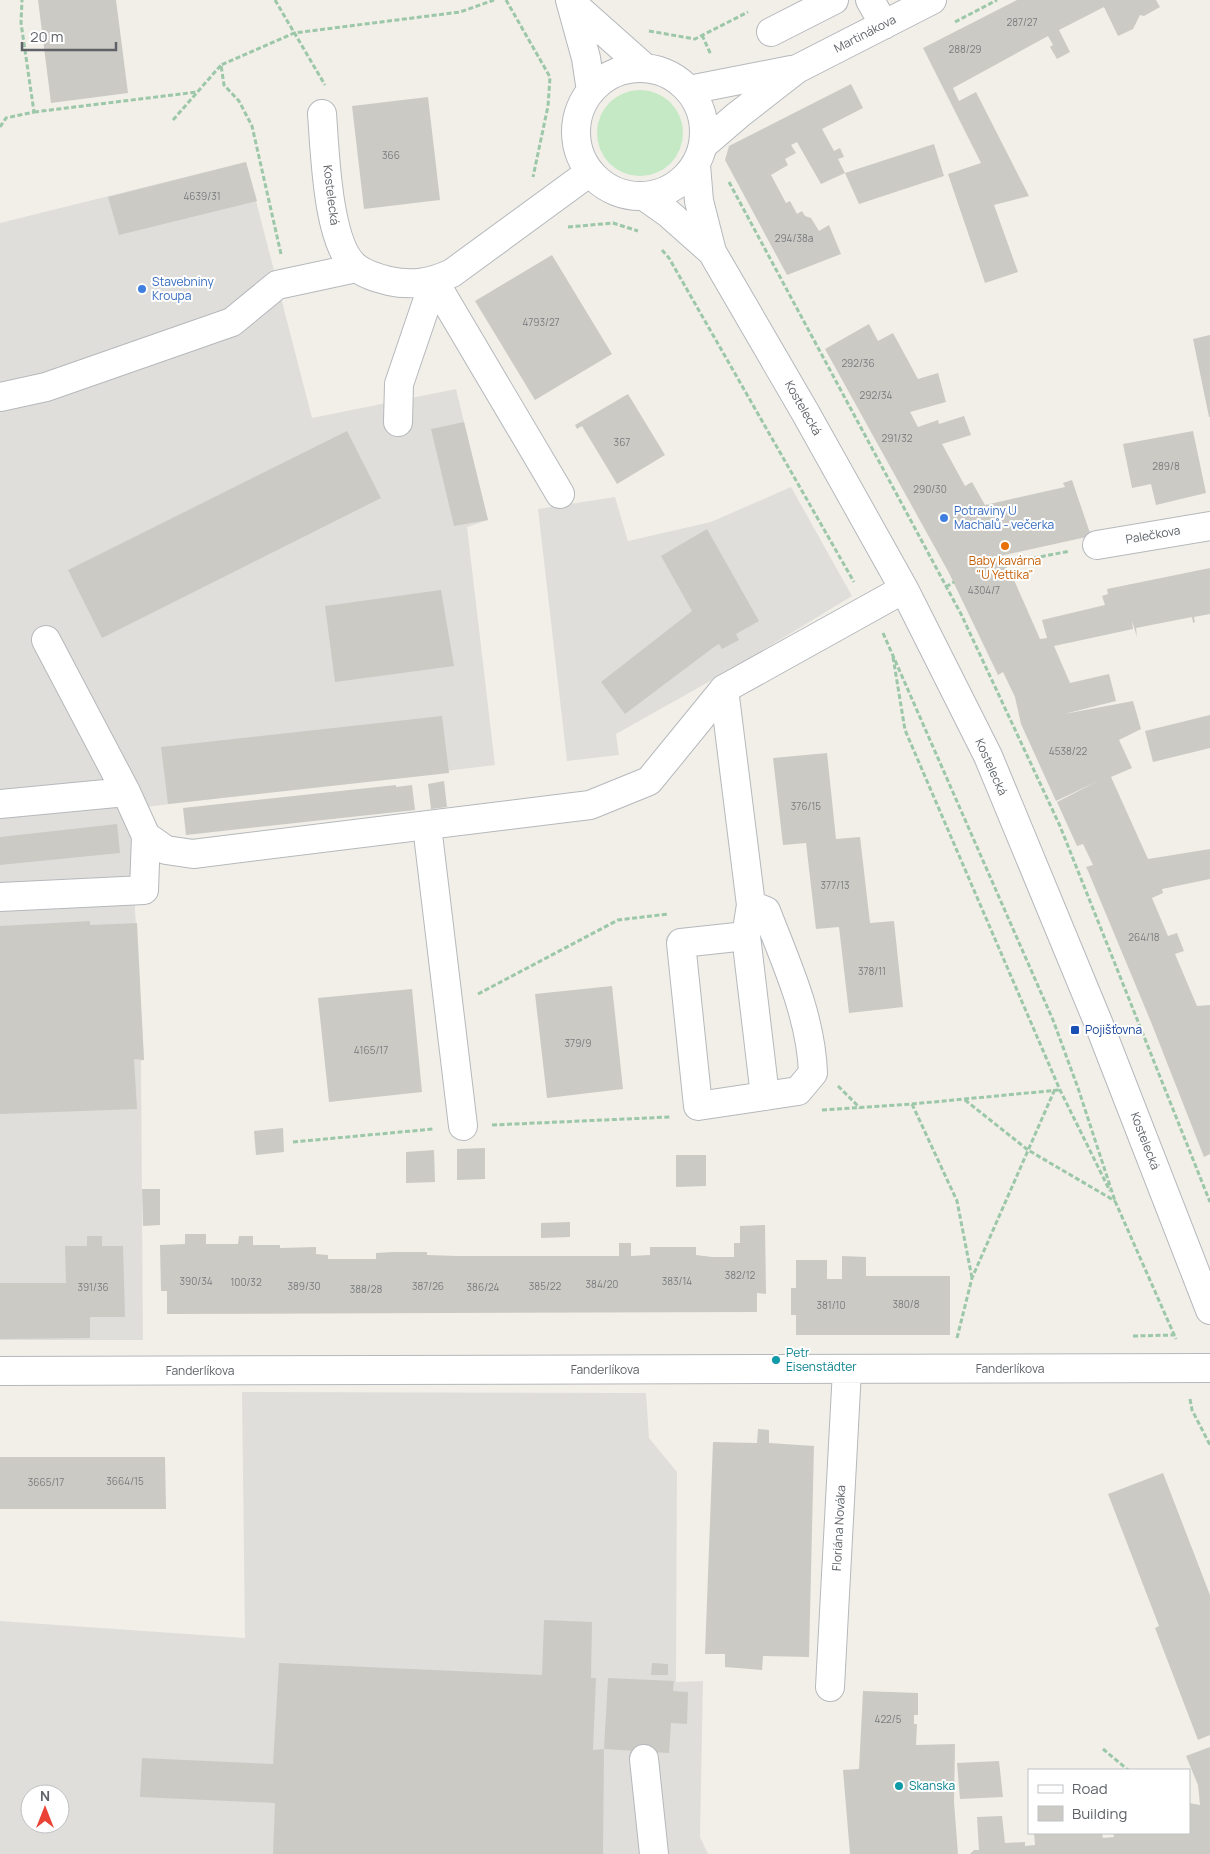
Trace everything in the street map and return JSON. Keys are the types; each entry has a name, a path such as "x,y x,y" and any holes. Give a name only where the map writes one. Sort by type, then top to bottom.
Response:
{"street":[{"path":"771,32 834,0"},
{"path":"870,0 884,25"},
{"name":"Martinákova","path":"699,155 738,115 797,69 932,0"},
{"path":"572,2 645,68"},
{"path":"572,2 586,58 591,91"},
{"path":"645,68 670,75 689,90 701,112 704,128 699,155 689,174 673,187 644,196 618,192 607,187 590,172 579,152 576,131 580,110 591,91 615,73 645,68"},
{"name":"Martinákova","path":"689,90 797,69"},
{"name":"Kostelecká","path":"325,103 332,215 336,234 356,268"},
{"name":"Kostelecká","path":"699,155 699,201 712,252 806,412 904,589 988,756 1094,1012 1210,1310"},
{"path":"0,397 46,387 232,322 277,285 356,268 377,278 398,282 434,282 452,272 590,172"},
{"name":"Kostelecká","path":"644,196 712,252"},
{"path":"398,422 399,384 434,282"},
{"path":"434,282 560,494"},
{"name":"Palečkova","path":"1097,545 1210,526"},
{"path":"146,836 166,850 193,854 590,804 649,782 724,689 904,589"},
{"path":"0,897 144,890 146,836 126,792 46,640"},
{"path":"724,689 750,905 746,936 765,1096"},
{"path":"0,804 126,792"},
{"path":"427,826 463,1126"},
{"path":"746,936 681,943 698,1106 798,1091 813,1073 812,1049 799,997 766,911 750,905"},
{"name":"Fanderlíkova","path":"0,1371 1210,1368"},
{"name":"Floriána Nováka","path":"830,1687 847,1370"},
{"path":"644,1759 654,1854"}],"path":[{"path":"22,0 21,22 34,112"},
{"path":"275,0 325,103"},
{"path":"506,0 550,76 548,106 532,179 534,192 560,228 589,223 613,223 629,226 644,234"},
{"path":"953,23 997,0"},
{"path":"617,41 640,29 695,39 754,9"},
{"path":"550,76 586,58"},
{"path":"173,120 221,65"},
{"path":"0,127 6,118 34,112 197,92"},
{"path":"725,174 748,221 946,586 1060,826 1210,1202"},
{"path":"656,243 668,258 892,651 932,750 1053,1020 1078,1088 1115,1201"},
{"path":"1004,564 1097,545"},
{"path":"946,586 954,582"},
{"path":"892,651 904,730 1060,1090 1115,1201 1175,1335 1192,1410 1210,1445"},
{"path":"449,1010 618,920 675,914"},
{"path":"957,1339 972,1278 1055,1089"},
{"path":"964,1100 1028,1150 1115,1201"},
{"path":"912,1104 957,1201 972,1278"},
{"path":"1103,1749 1127,1769"}],"shaded area":[{"path":"246,162 312,418 456,389 488,520 467,527 495,765 129,809 144,1060 141,1061 143,1340 0,1340 0,223"},
{"path":"791,487 852,596 737,666 616,734 619,755 567,761 538,509 615,497 628,541 711,522"},
{"path":"242,1392 646,1393 649,1438 677,1472 676,1682 703,1681 700,1837 708,1854 0,1854 0,1621 245,1638"}],"green space":[{"path":"640,90 656,94 670,103 679,117 683,133 679,149 670,163 656,172 640,176 624,172 610,163 601,149 597,133 601,117 610,103 624,94"}],"building":[{"path":"38,0 116,0 128,93 51,103"},
{"path":"1017,0 1156,0 1160,7 1144,16 1140,15 1133,29 1118,36 1104,7 1059,30 1070,52 1057,59 1050,47 1053,45 1048,36 953,88 959,101 976,92 1029,196 994,205 1018,272 985,283 948,174 981,163 923,48"},
{"path":"851,84 863,108 822,129 834,151 840,148 844,157 838,159 845,173 821,184 797,142 791,145 796,153 785,159 788,165 771,175 786,203 790,201 797,214 802,211 805,216 811,218 819,231 829,225 841,254 787,275 725,160 729,146"},
{"path":"428,97 440,200 364,209 352,106"},
{"path":"934,144 944,176 859,204 845,173"},
{"path":"246,162 257,201 119,235 108,197"},
{"path":"552,255 612,354 535,400 475,301"},
{"path":"869,324 878,341 893,333 918,379 938,373 946,402 910,412 918,427 938,420 939,424 964,416 971,435 942,444 965,486 972,482 985,505 1065,487 1063,483 1072,480 1091,536 1000,556 1014,580 1040,639 1047,638 1042,620 1105,605 1102,596 1108,594 1107,589 1210,568 1210,614 1194,617 1195,622 1193,623 1192,617 1136,628 1137,637 1132,621 1133,629 1054,646 1070,683 1109,674 1116,701 1064,714 1133,701 1141,729 1119,740 1132,768 1111,777 1148,859 1210,849 1210,879 1162,889 1163,893 1152,898 1168,936 1177,933 1184,951 1175,954 1197,1006 1210,1005 1210,1154 1204,1157 1151,1022 1086,867 1093,865 1083,844 1077,846 1057,802 1098,781 1056,801 1021,724 1015,697 1003,672 998,675 949,573 825,349"},
{"path":"1210,335 1210,417 1209,417 1193,339"},
{"path":"628,394 665,455 617,484 582,426 577,429 575,425"},
{"path":"464,422 488,520 454,526 431,429"},
{"path":"347,431 381,498 102,638 68,570"},
{"path":"1193,431 1206,493 1156,505 1151,484 1132,488 1123,444"},
{"path":"707,529 759,621 736,634 739,640 722,649 719,644 714,647 625,714 601,682 692,611 661,556"},
{"path":"441,590 454,666 335,682 325,606"},
{"path":"1210,715 1210,748 1153,762 1145,731"},
{"path":"442,716 449,773 168,804 161,747"},
{"path":"827,753 836,839 860,837 870,923 894,921 903,1007 849,1013 839,927 816,929 806,843 783,845 773,758"},
{"path":"444,781 447,807 431,809 428,784"},
{"path":"396,785 396,787 412,785 415,810 186,835 183,808"},
{"path":"117,824 120,853 0,865 0,837"},
{"path":"90,921 90,925 137,923 144,1060 134,1059 137,1109 0,1114 0,926"},
{"path":"612,986 623,1089 547,1098 535,994"},
{"path":"412,989 422,1092 329,1102 318,998"},
{"path":"283,1128 284,1152 256,1155 254,1131"},
{"path":"485,1148 485,1179 457,1180 457,1149"},
{"path":"434,1150 435,1182 406,1183 406,1152"},
{"path":"676,1155 706,1155 706,1186 676,1187"},
{"path":"142,1189 160,1189 160,1225 143,1226"},
{"path":"570,1222 570,1237 541,1238 541,1223"},
{"path":"765,1225 766,1294 757,1293 757,1312 167,1314 167,1291 161,1291 160,1245 185,1244 185,1234 206,1234 206,1244 238,1244 239,1236 253,1236 253,1245 280,1245 280,1248 316,1247 316,1254 328,1255 328,1259 376,1259 376,1253 393,1252 427,1252 427,1255 457,1256 619,1256 619,1243 631,1243 631,1256 650,1255 650,1247 696,1247 696,1255 734,1257 734,1243 740,1243 740,1226"},
{"path":"87,1236 102,1236 102,1246 123,1246 125,1317 90,1317 90,1338 0,1339 0,1283 66,1283 65,1246 87,1246"},
{"path":"842,1256 866,1257 866,1276 950,1276 950,1335 796,1335 796,1315 791,1315 791,1288 796,1288 796,1260 827,1260 827,1279 842,1279"},
{"path":"758,1429 769,1430 769,1443 814,1446 809,1657 763,1656 762,1670 725,1667 725,1654 705,1654 713,1442 757,1443"},
{"path":"0,1457 165,1457 166,1509 0,1509"},
{"path":"1163,1473 1210,1595 1210,1735 1198,1740 1155,1628 1159,1626 1108,1494"},
{"path":"544,1620 592,1622 591,1678 596,1678 593,1750 604,1749 603,1854 273,1854 275,1803 140,1797 142,1758 273,1764 279,1663 542,1675"},
{"path":"652,1663 668,1664 668,1675 651,1675"},
{"path":"608,1678 674,1681 673,1691 688,1692 687,1724 671,1723 669,1753 604,1749"},
{"name":"Skanska","path":"863,1691 918,1693 918,1715 914,1715 914,1724 917,1724 916,1745 955,1744 954,1802 958,1854 850,1854 843,1770 859,1769"},
{"path":"1210,1747 1210,1854 970,1854 974,1850 979,1850 977,1817 1002,1816 1005,1843 1025,1842 1025,1846 1035,1845 1034,1834 1102,1834 1103,1838 1114,1837 1113,1834 1190,1834 1190,1803 1200,1805 1198,1785 1186,1756"},
{"path":"999,1761 1003,1797 960,1799 957,1763"}],"place":[{"name":"Stavebniny Kroupa","path":"142,289"},
{"name":"Potraviny U Machalů - večerka","path":"944,518"},
{"name":"Baby kavárna \"U Yettika\"","path":"1005,546"},
{"name":"Pojišťovna","path":"1075,1030"},
{"name":"Petr Eisenstädter","path":"776,1360"},
{"name":"Skanska","path":"899,1786"}]}
